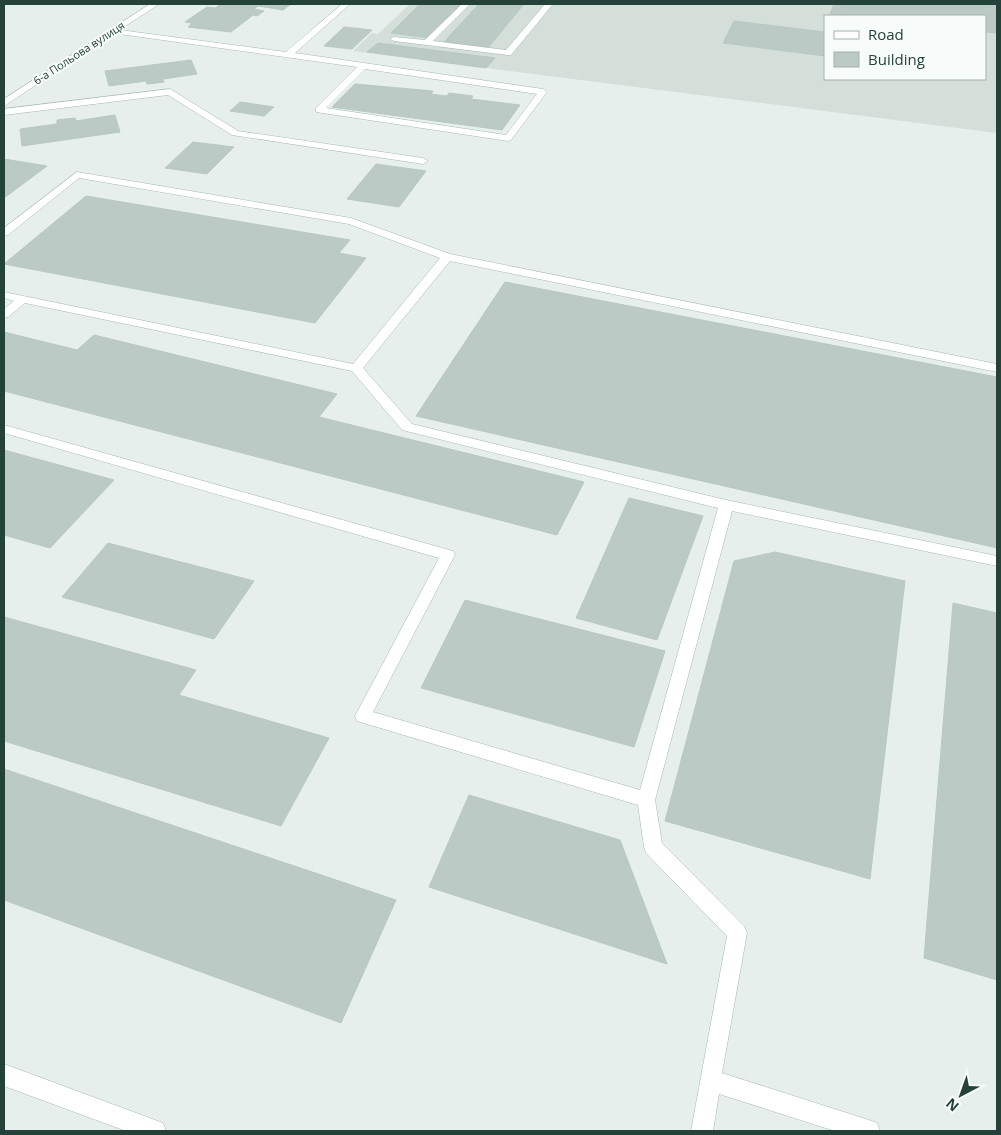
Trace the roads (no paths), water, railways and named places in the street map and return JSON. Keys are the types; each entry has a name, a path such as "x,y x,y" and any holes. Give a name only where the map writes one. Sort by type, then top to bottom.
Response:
{"street":[{"name":"6-а Польова вулиця","path":"4,103 155,4"},
{"path":"288,55 346,4"},
{"path":"427,43 466,4"},
{"path":"394,39 508,52 549,4"},
{"path":"112,31 288,55 543,92 508,138 319,110 363,66"},
{"path":"4,112 170,92 235,132 423,161"},
{"path":"4,233 77,175 351,221 447,257 997,368"},
{"path":"356,368 447,257"},
{"path":"4,295 356,368 406,427 726,505 997,562"},
{"path":"4,315 23,299"},
{"path":"4,428 448,555 363,716 646,800"},
{"path":"702,1131 737,933 653,847 646,800 726,505"},
{"path":"4,1075 156,1131"},
{"path":"710,1080 869,1131"}]}
